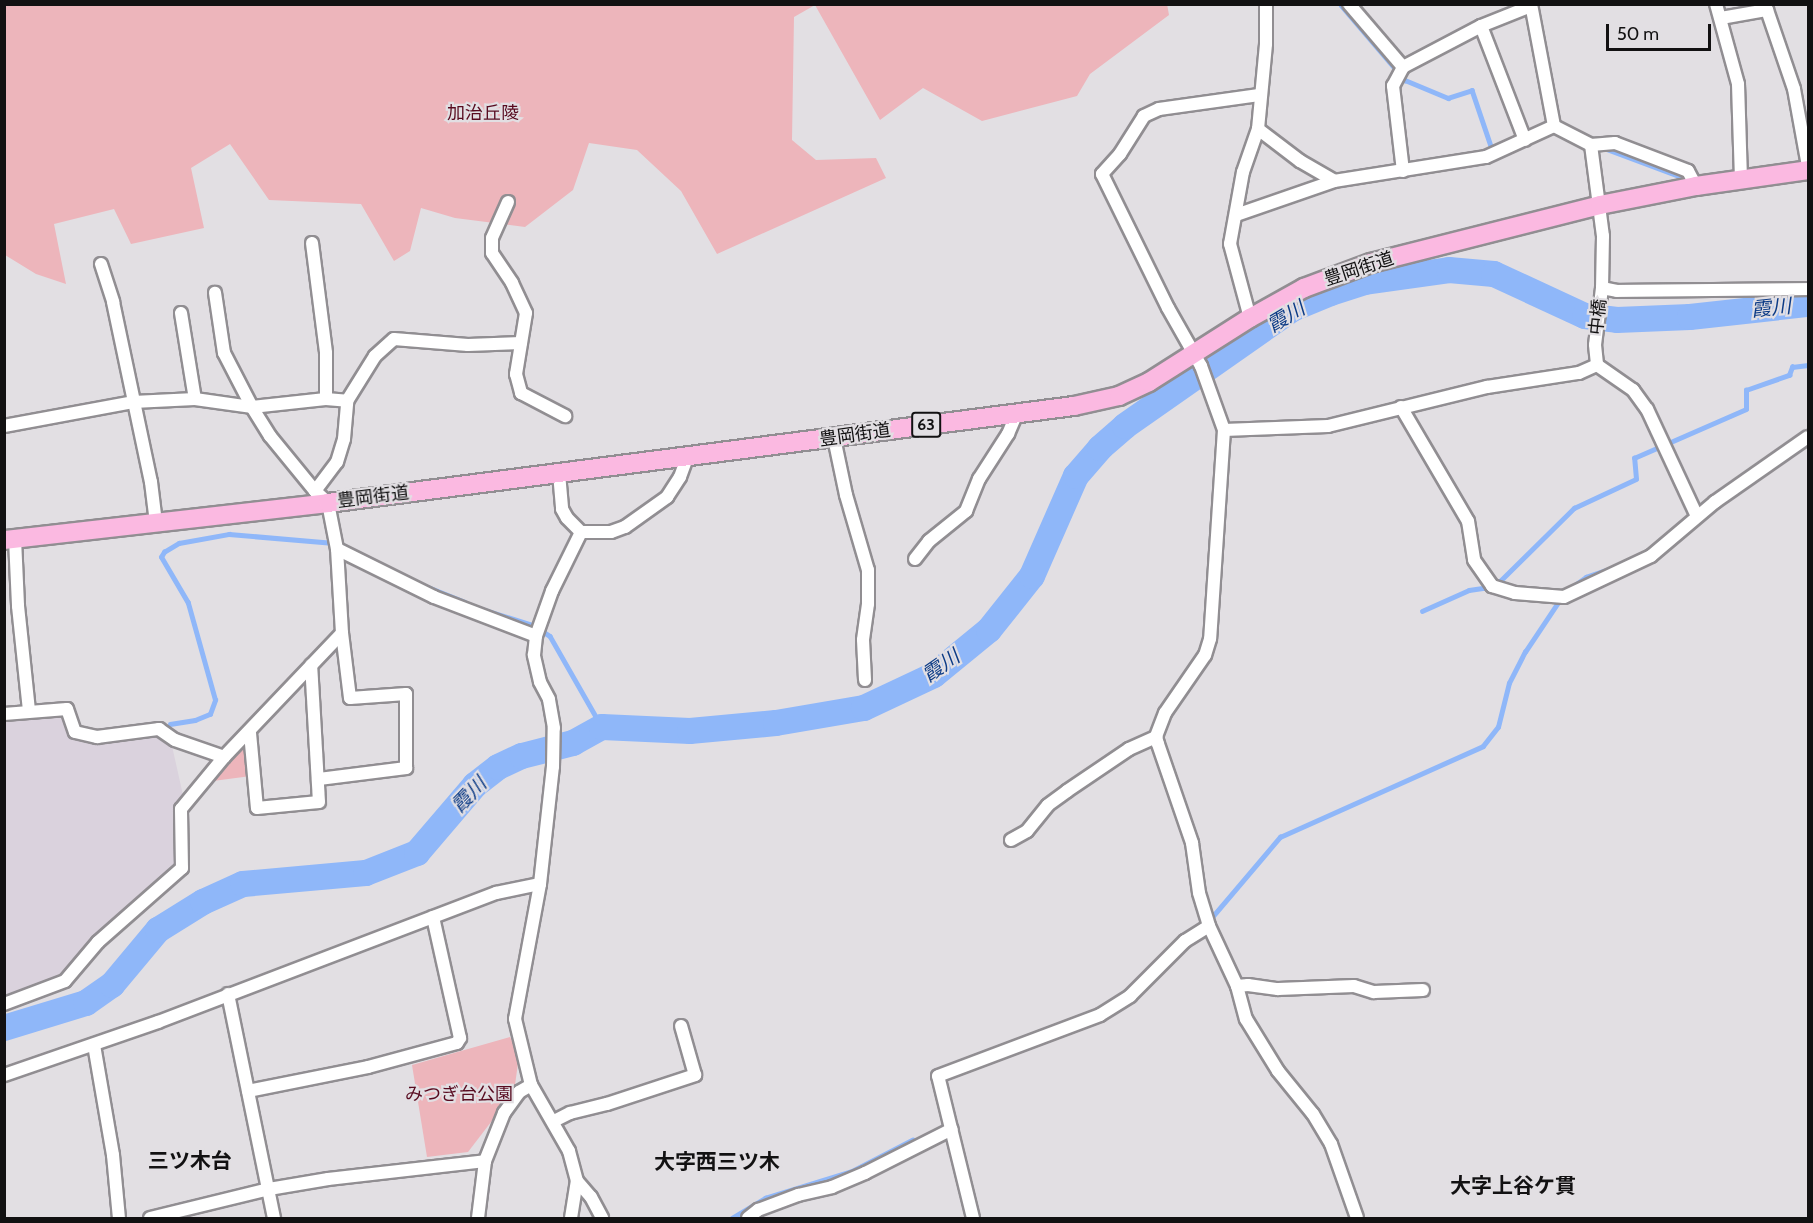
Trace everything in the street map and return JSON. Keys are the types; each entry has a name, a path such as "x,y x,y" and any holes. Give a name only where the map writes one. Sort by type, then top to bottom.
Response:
{"main road":[{"name":"豊岡街道","path":"10,540 321,497 559,473 1074,406 1119,396 1197,360 1250,318 1305,288 1371,263 1600,205 1696,186 1809,168"}],"street":[{"path":"1250,318 1230,244 1243,172 1258,129 1259,95 1266,44 1266,4"},
{"path":"1350,4 1403,67"},
{"path":"1716,4 1738,84 1741,179"},
{"path":"1403,171 1393,86 1403,67 1481,26 1531,5 1554,126"},
{"path":"1720,18 1767,10 1794,89 1809,168"},
{"path":"1481,26 1525,140"},
{"path":"1259,95 1159,109 1144,116 1120,154 1102,174 1197,360 1216,402 1224,430 1210,639 1204,655 1165,713 1156,737 1192,843 1199,893 1209,926 1237,986 1253,1032 1331,1144 1357,1218"},
{"path":"1236,215 1334,181 1486,157 1554,126"},
{"path":"1554,126 1591,145 1615,144 1688,171 1696,186"},
{"path":"1258,129 1300,161 1334,181"},
{"name":"中橋","path":"1591,145 1603,236 1602,288 1595,344 1597,364"},
{"path":"508,202 492,238 492,253 512,283 526,313 516,375 521,393 566,416"},
{"path":"312,243 326,353 326,399"},
{"path":"100,264 113,302 151,482 156,521"},
{"path":"1602,288 1617,291 1809,289"},
{"path":"215,292 224,353 270,436 321,497 337,549 342,633 350,698 406,694 406,768 319,779"},
{"path":"181,313 195,399"},
{"path":"321,497 345,439 347,401 375,356 394,339 468,345 521,343"},
{"path":"1224,430 1328,426 1487,387 1531,383 1579,373 1597,364 1633,390 1647,408 1697,516"},
{"path":"4,426 133,402 195,399 252,407 326,399 347,401"},
{"path":"1401,407 1468,521 1474,560 1492,586 1515,592 1564,597 1651,556 1697,516 1809,437"},
{"path":"915,558 929,541 966,511 979,479 1008,434 1017,413"},
{"path":"834,438 846,495 868,570 868,604 863,640 865,681"},
{"path":"559,473 562,509 581,532 602,533 625,527 667,497 680,477 688,455"},
{"path":"571,1218 577,1181 569,1151 554,1120 531,1085 514,1019 540,884 553,767 554,728 549,699 540,682 534,655 537,631 569,551 581,532"},
{"path":"10,540 28,711"},
{"path":"337,549 434,597 537,631"},
{"path":"4,1004 65,981 98,942 182,868 181,809 224,757 250,733 342,633"},
{"path":"250,733 257,808 319,802 311,665"},
{"path":"4,714 67,709 75,732 97,737 159,729 175,740 224,757"},
{"path":"1011,840 1027,831 1048,805 1067,791 1129,749 1156,737"},
{"path":"4,1075 94,1045 495,893 540,884"},
{"path":"248,1091 368,1066 457,1043 460,1038 458,1026 433,917"},
{"path":"973,1218 938,1076 1101,1015 1130,996 1185,941 1209,926"},
{"path":"1237,986 1278,989 1354,986 1374,992 1424,990"},
{"path":"228,994 274,1218"},
{"path":"554,1120 570,1113 607,1104 695,1075 681,1026"},
{"path":"94,1045 113,1155 119,1218"},
{"path":"478,1218 484,1161 504,1113 519,1092 531,1085"},
{"path":"748,1218 758,1210 798,1195 832,1187 865,1173 952,1129"},
{"path":"150,1218 183,1214 269,1189 328,1179 484,1161"},
{"path":"577,1181 591,1197 602,1218"}],"shaded area":[{"path":"62,715 69,736 81,742 161,734 172,746 183,795 175,827 178,856 168,875 62,977 5,999 5,722"}],"green space":[{"name":"加治丘陵","path":"1167,4 1169,15 1090,74 1077,96 982,121 923,88 880,120 815,5 794,17 792,140 816,160 876,158 886,178 717,254 681,191 637,150 589,143 573,190 525,227 455,218 421,208 410,251 394,261 361,204 269,200 230,144 191,168 204,228 131,244 114,209 54,224 66,284 36,274 5,255 4,5"},
{"path":"248,748 251,776 213,781 240,749"},
{"name":"みつぎ台公園","path":"510,1037 519,1056 514,1092 468,1152 427,1157 412,1065"}],"waterway":[{"path":"1341,5 1405,80 1448,98 1472,90 1492,149 1494,148"},
{"path":"1604,148 1682,177 1689,177"},
{"name":"霞川","path":"4,1028 86,1003 112,985 158,930 203,902 243,884 366,873 417,853 475,785 498,767 522,756 573,743 602,727 690,731 776,723 864,708 934,675 989,630 1032,576 1076,476 1100,448 1125,426 1292,309 1331,293 1365,282 1449,270 1494,274 1585,316 1617,320 1690,317 1808,304"},
{"path":"1422,611 1469,590 1484,588 1500,581 1574,508 1636,479 1634,458 1746,409 1746,390 1789,375 1792,367 1808,365"},
{"path":"1713,497 1740,478"},
{"path":"170,724 195,720 210,714 215,700 188,603 161,557 164,552 179,543 229,534 334,543"},
{"path":"1568,590 1586,577 1620,565"},
{"path":"423,585 465,602"},
{"path":"1213,916 1280,837 1483,746 1498,727 1509,683 1525,652 1561,598"},
{"path":"478,608 533,625 550,636 602,727"},
{"path":"732,1218 765,1198 852,1171 912,1140"}],"district":[{"name":"三ツ木台","path":"190,1161"},
{"name":"大字西三ツ木","path":"717,1162"},
{"name":"大字上谷ケ貫","path":"1513,1186"}]}
